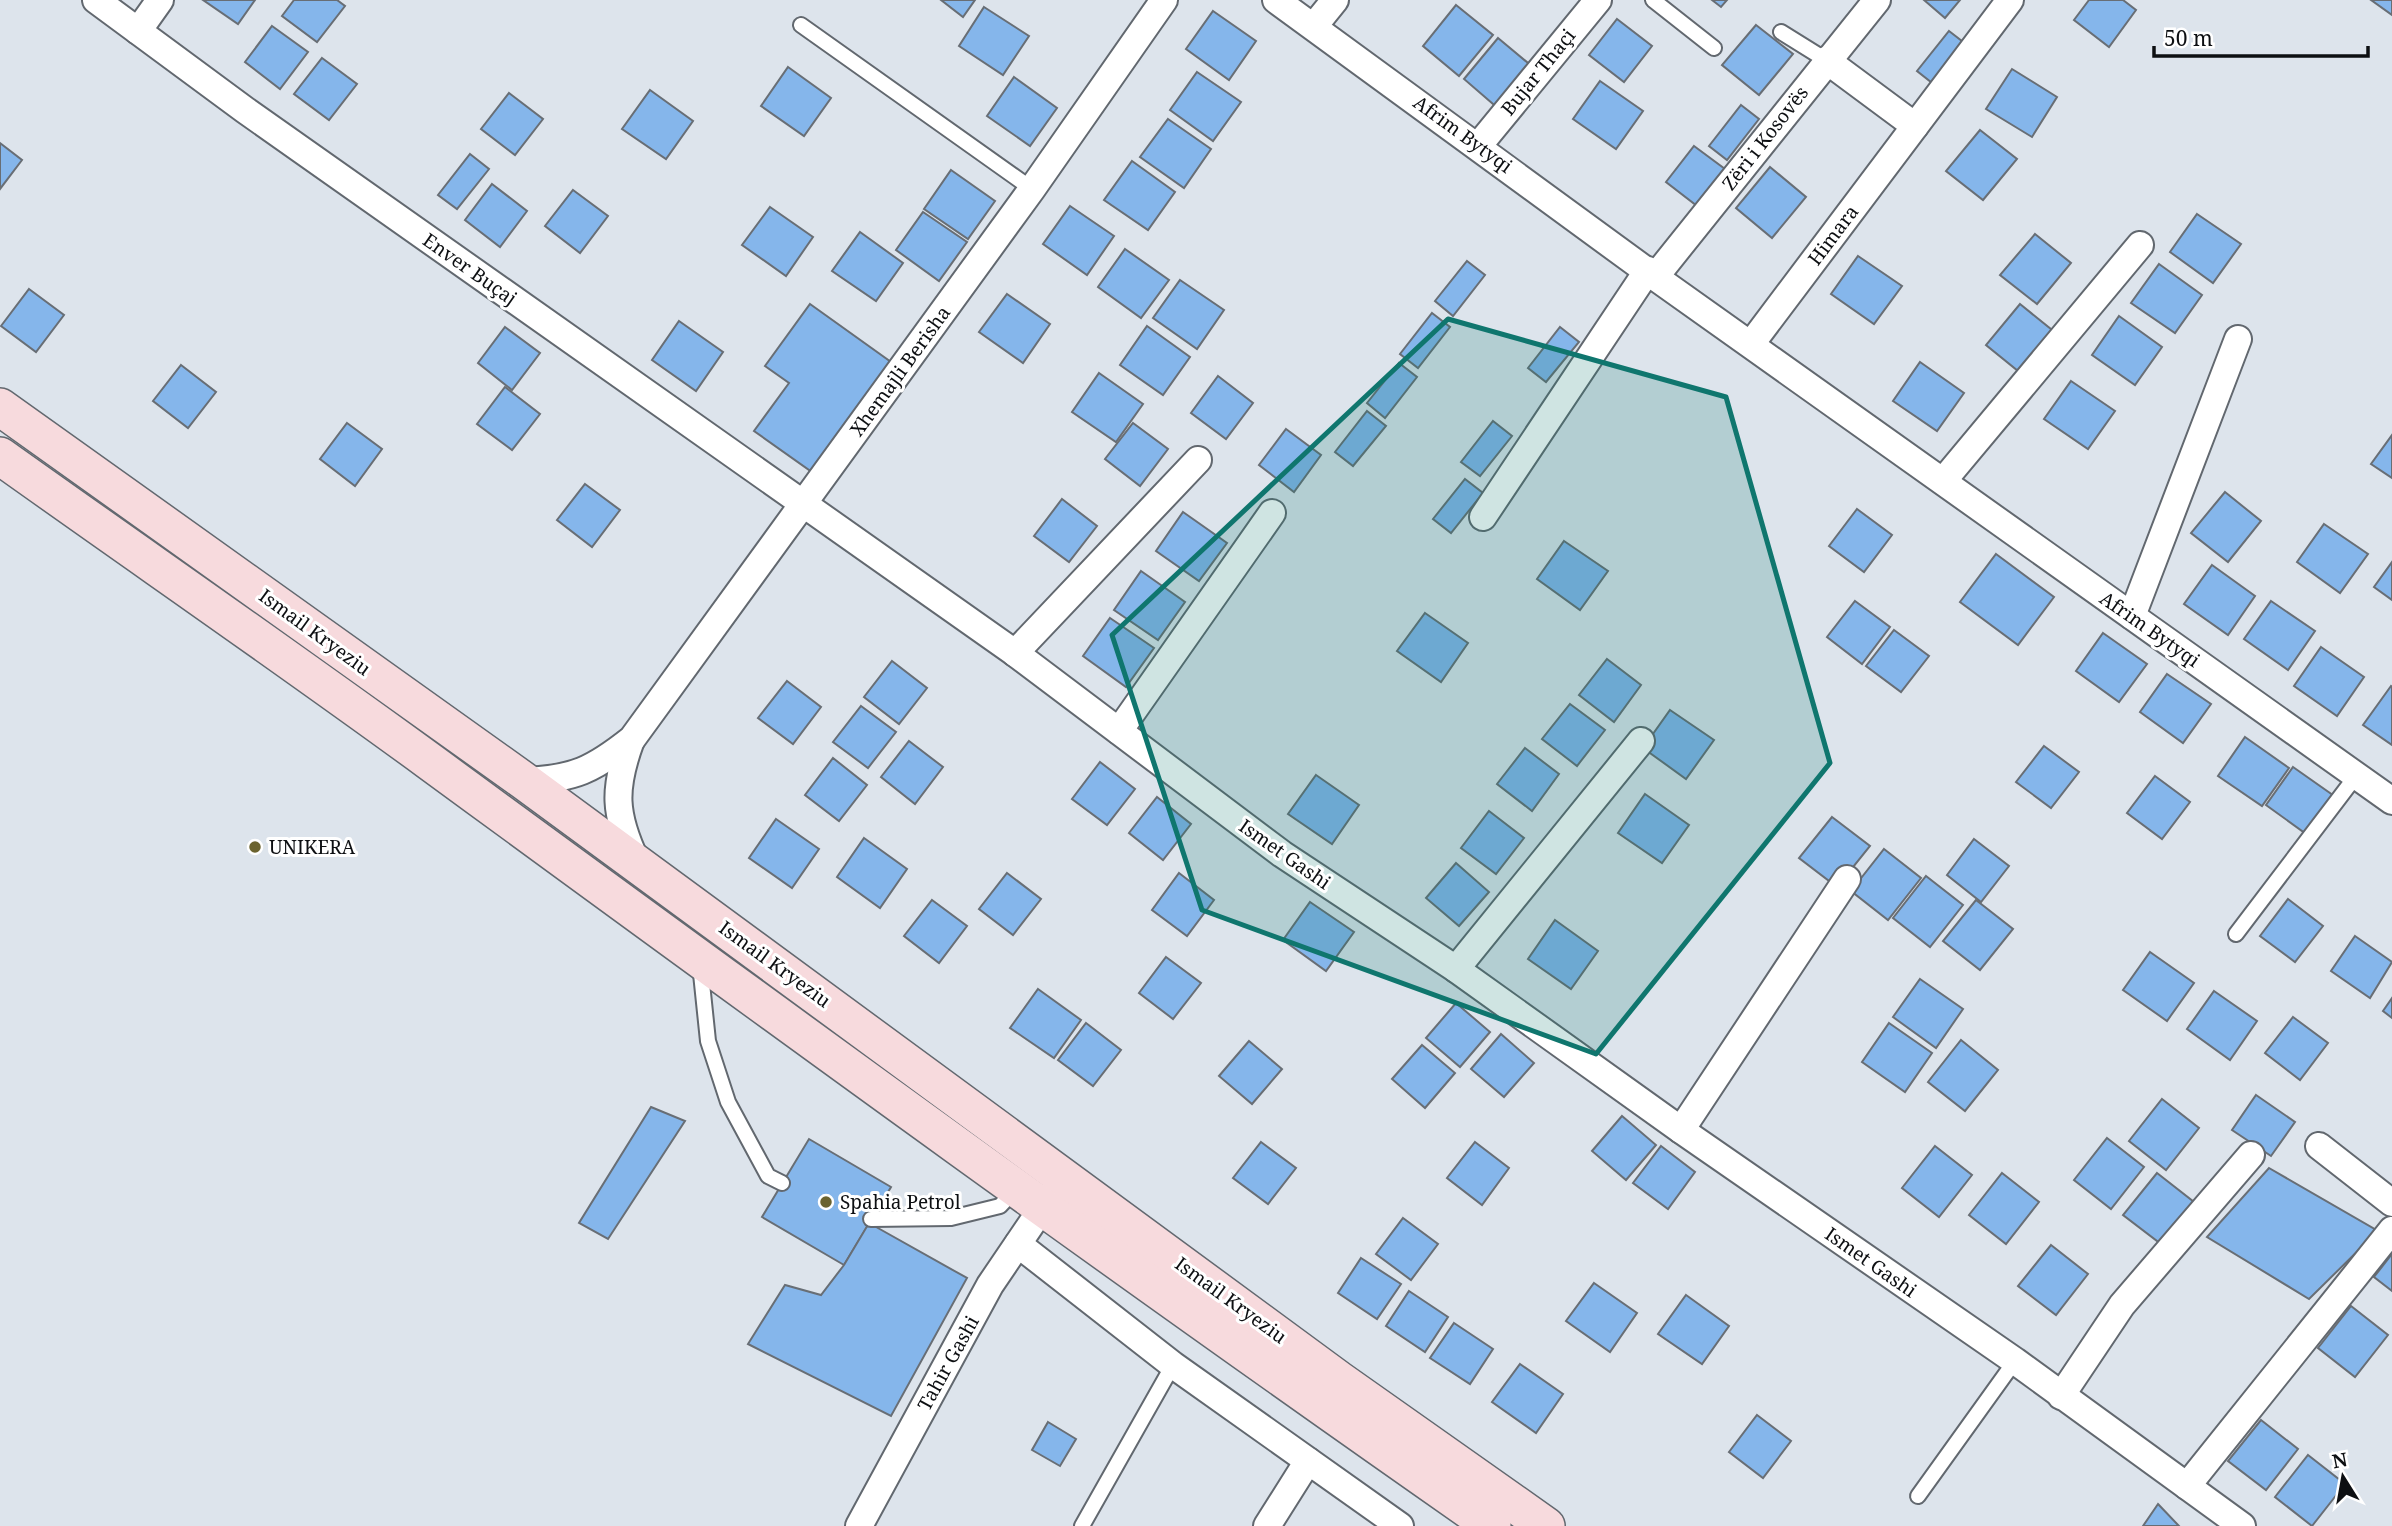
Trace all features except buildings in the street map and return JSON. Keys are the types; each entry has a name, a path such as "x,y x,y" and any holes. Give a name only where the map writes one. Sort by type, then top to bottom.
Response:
{"main road":[{"name":"Ismail Kryeziu","path":"0,407 638,864 1042,1190 1299,1391 1492,1526"},
{"name":"Ismail Kryeziu","path":"0,456 426,759 699,959 1042,1190 1350,1388 1546,1526"}],"street":[{"name":"Enver Buçaj","path":"96,0 244,110 805,504"},
{"path":"138,31 160,0"},
{"name":"Xhemajli Berisha","path":"524,780 560,780 603,762 632,739 1032,189 1164,0"},
{"name":"Afrim Bytyqi","path":"1276,0 1479,145 1651,273 2356,776 2390,797"},
{"path":"1314,26 1335,0"},
{"name":"Bujar Thaçi","path":"1479,145 1598,0"},
{"name":"Zëri i Kosovës","path":"1651,273 1877,0"},
{"name":"Himara","path":"1751,344 2010,0"},
{"path":"1826,60 1915,126"},
{"path":"1943,481 2140,245"},
{"path":"1483,517 1651,273"},
{"path":"2132,616 2238,339"},
{"path":"1015,653 1198,460"},
{"name":"Ismet Gashi","path":"805,504 1015,653 1282,854 1456,969 1681,1130 2015,1362 2242,1526"},
{"path":"1119,731 1272,513"},
{"name":"Xhemajli Berisha","path":"632,739 619,774 617,800 622,830 638,864"},
{"path":"1456,969 1641,741"},
{"path":"1681,1130 1847,879"},
{"path":"2319,1146 2392,1203"},
{"path":"2061,1396 2122,1305 2251,1155"},
{"name":"Tahir Gashi","path":"859,1526 990,1285 1018,1244 1042,1190"},
{"path":"2187,1486 2392,1230"},
{"path":"1018,1244 1173,1365 1401,1526"},
{"path":"1267,1526 1308,1461"}],"lane":[{"path":"1653,0 1714,48"},
{"path":"801,25 1032,189"},
{"path":"1781,32 1826,60"},
{"path":"2236,934 2356,776"},
{"path":"699,959 708,1041 728,1102 768,1176 782,1183"},
{"path":"871,1219 951,1218 1000,1206 1042,1190"},
{"path":"1918,1496 2015,1362"},
{"path":"1082,1526 1173,1365"}],"highlighted area":[{"path":"1448,319 1726,397 1830,763 1596,1054 1202,910 1112,635"}],"place":[{"name":"UNIKERA","path":"255,847"},
{"name":"Spahia Petrol","path":"826,1202"}]}
